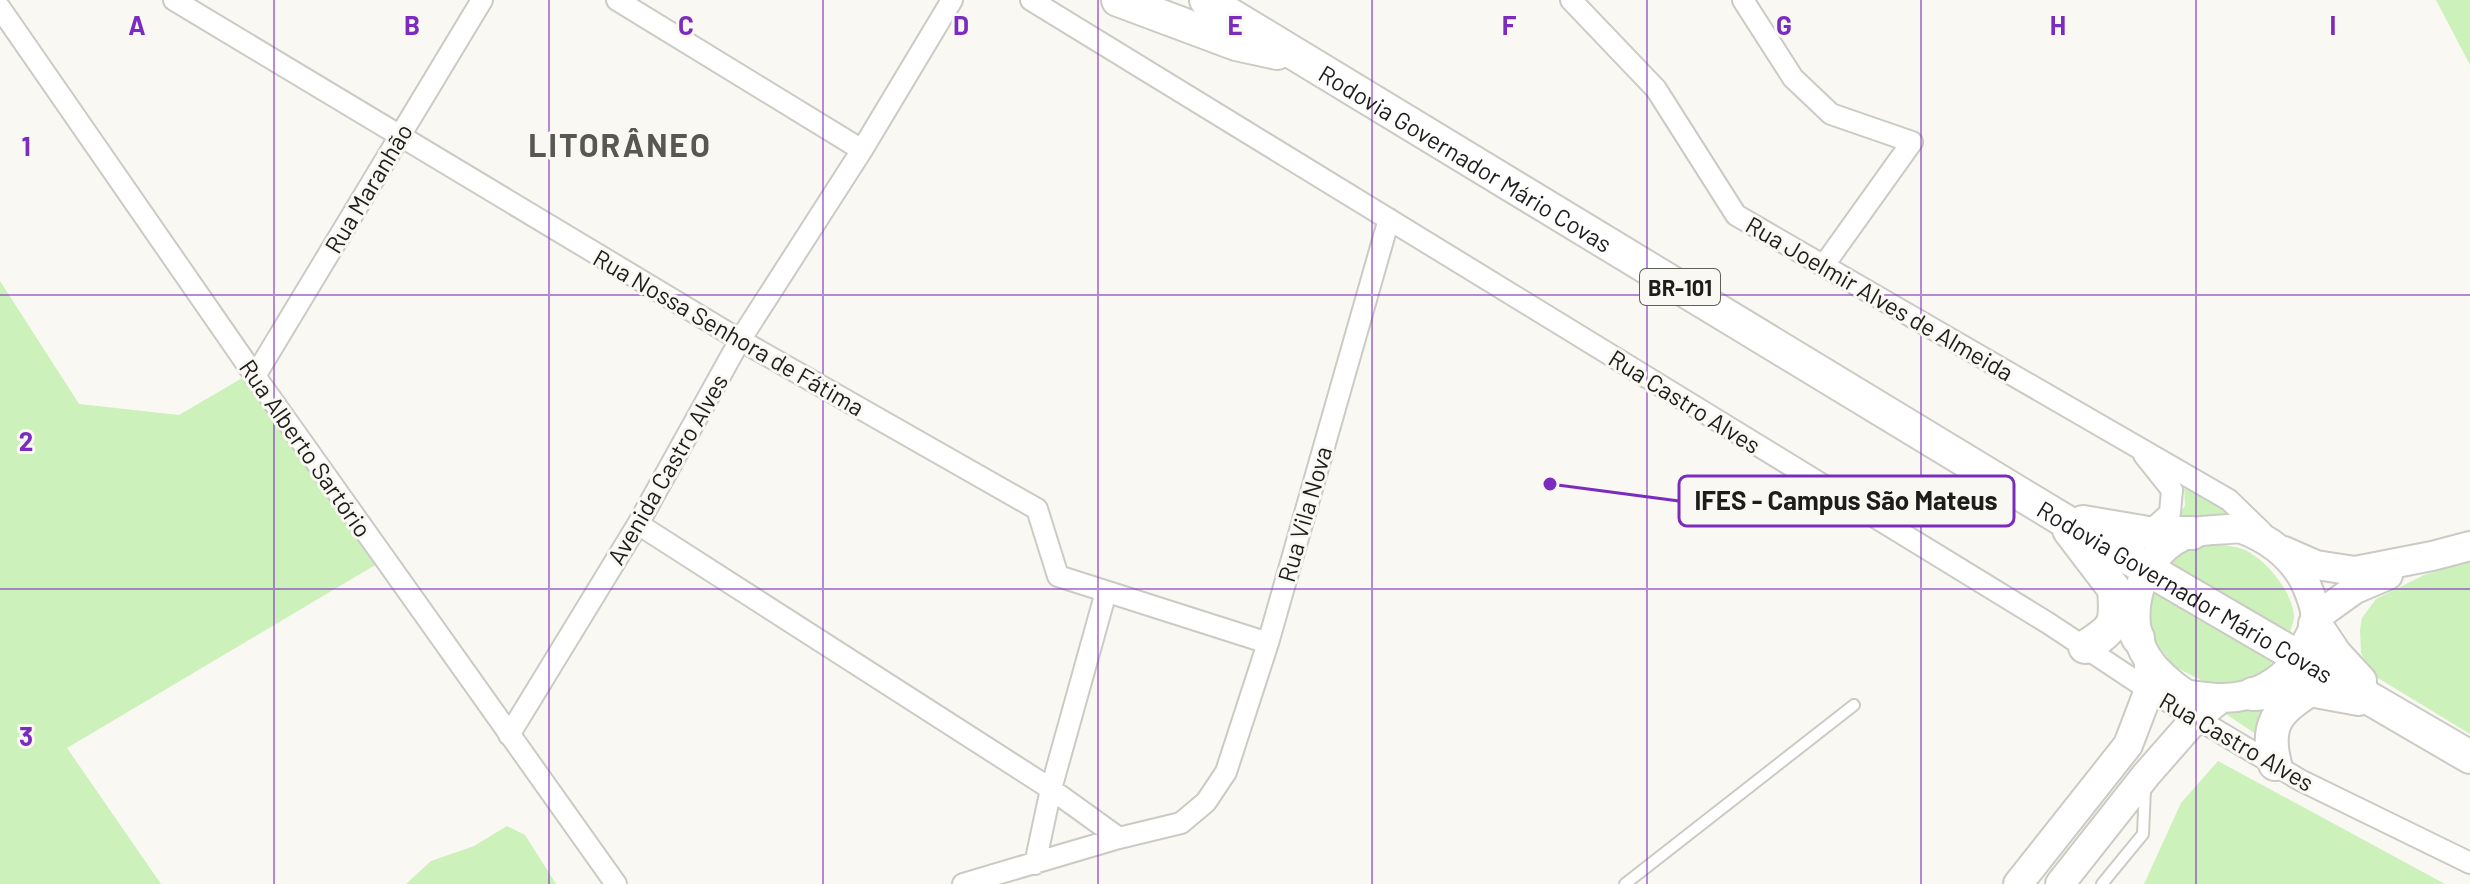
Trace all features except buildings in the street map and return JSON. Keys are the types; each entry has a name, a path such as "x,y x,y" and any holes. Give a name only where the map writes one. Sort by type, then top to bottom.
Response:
{"highway":[{"path":"1118,0 1236,44 1264,52 1300,56"},
{"name":"Rodovia Governador Mário Covas","path":"1206,0 2060,518 2470,757"},
{"path":"1231,0 1300,56"},
{"path":"2060,518 2148,533 2192,533"},
{"path":"2060,518 2114,589 2144,649"},
{"path":"2085,647 2108,633 2116,615 2114,589"},
{"path":"2315,620 2335,654 2382,704"},
{"path":"2253,694 2310,690 2382,704"},
{"path":"2275,764 2269,742 2276,719 2294,700 2310,690"}],"main road":[{"path":"2018,884 2128,745 2149,690 2135,612 2139,590 2148,569 2168,546 2192,533 2240,528 2262,536 2297,568 2308,590 2315,620"},
{"path":"2279,549 2316,565 2355,571 2470,546"},
{"path":"2144,649 2186,694 2220,699 2253,694 2284,677 2301,657 2315,620 2355,589 2432,556"},
{"path":"2060,884 2146,775 2196,718 2220,699"}],"street":[{"name":"Rua Nossa Senhora de Fátima","path":"174,0 740,340 1037,509 1058,576 1268,643"},
{"name":"Rua Maranhão","path":"255,376 482,0"},
{"path":"617,0 862,150"},
{"name":"Avenida Castro Alves","path":"509,735 638,524 740,340 862,150 952,0"},
{"name":"Rua Castro Alves","path":"1031,0 2085,647 2149,690 2300,780 2470,863"},
{"name":"Rua Joelmir Alves de Almeida","path":"1571,0 1656,89 1736,215 2229,500 2279,549"},
{"path":"1743,0 1793,78 1831,114 1912,142 1824,265"},
{"name":"Rua Alberto Sartório","path":"5,7 255,376 616,884"},
{"name":"Rua Vila Nova","path":"1119,838 1181,823 1206,802 1226,772 1268,643 1389,219"},
{"name":"Rua Joelmir Alves de Almeida","path":"2137,445 2172,490 2170,513 2148,533"},
{"path":"638,524 1051,789 1119,838"},
{"path":"1035,864 1051,789 1106,592"},
{"path":"963,884 1119,838"}],"lane":[{"path":"1625,884 1854,705"},
{"path":"2102,884 2143,834 2146,775"}],"green space":[{"path":"2436,0 2470,0 2470,65"},
{"path":"0,281 79,404 179,415 256,370 392,555 67,748 161,884 0,884"},
{"path":"2184,485 2239,519 2172,523 2185,506"},
{"path":"2190,545 2233,547 2247,551 2263,563 2290,599 2294,618 2289,637 2165,564"},
{"path":"2470,561 2470,734 2373,675 2361,653 2360,630 2362,618 2376,599 2424,575"},
{"path":"2149,588 2273,661 2263,675 2236,686 2203,681 2175,667 2156,643 2145,614"},
{"path":"2272,705 2263,739 2220,710"},
{"path":"2218,761 2445,884 2144,884 2181,803"},
{"path":"507,826 525,835 556,884 406,884 431,861 474,846"}],"place":[{"name":"IFES - Campus São Mateus","path":"1550,484"}],"district":[{"name":"LITORÂNEO","path":"620,144"}]}
